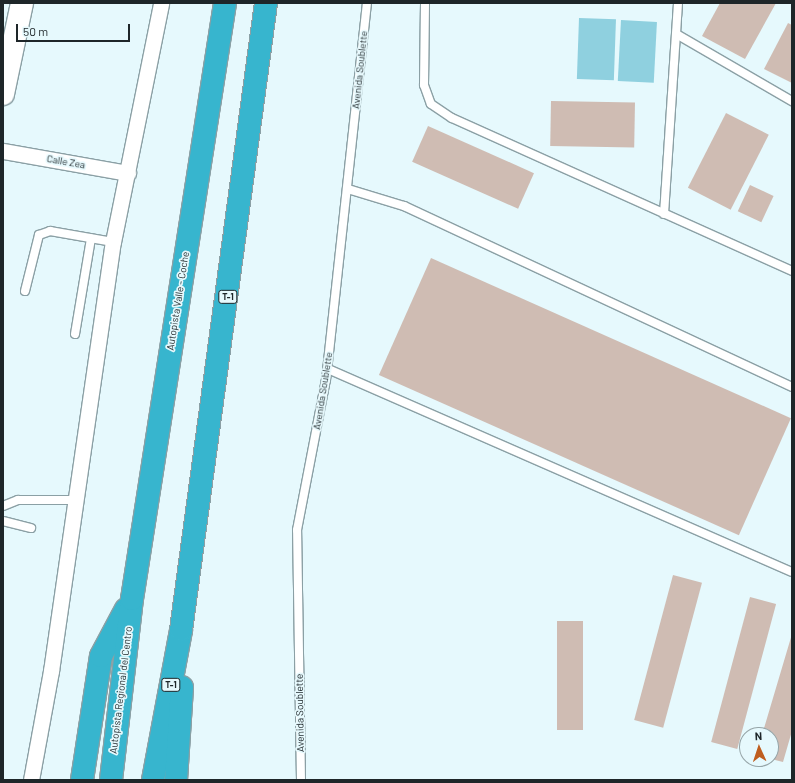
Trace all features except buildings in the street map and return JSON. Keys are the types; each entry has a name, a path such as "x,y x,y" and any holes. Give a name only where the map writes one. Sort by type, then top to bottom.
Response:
{"highway":[{"name":"Autopista Valle - Coche","path":"132,599 225,3"},
{"name":"T-1","path":"152,780 187,590 266,3"},
{"path":"176,780 187,590"},
{"path":"82,780 101,656 132,599"},
{"name":"Autopista Regional del Centro","path":"111,780 132,599"}],"main road":[{"path":"3,94 22,3"}],"street":[{"path":"31,780 51,671 74,500 113,242 161,3"},
{"name":"Calle Zea","path":"3,151 128,173"}],"lane":[{"name":"Avenida Soublette","path":"302,780 297,530 328,369 367,3"},
{"path":"426,3 424,85 431,104 452,118 792,271"},
{"path":"664,214 678,35 678,3"},
{"path":"678,35 792,101"},
{"path":"348,190 404,206 792,387"},
{"path":"25,291 39,236 50,231 113,242"},
{"path":"75,334 91,238"},
{"path":"328,369 792,572"},
{"path":"3,506 18,500 74,500"},
{"path":"3,521 31,528"}],"shaded area":[{"path":"579,18 616,19 614,80 577,79"},
{"path":"621,20 657,22 654,83 618,81"}]}
